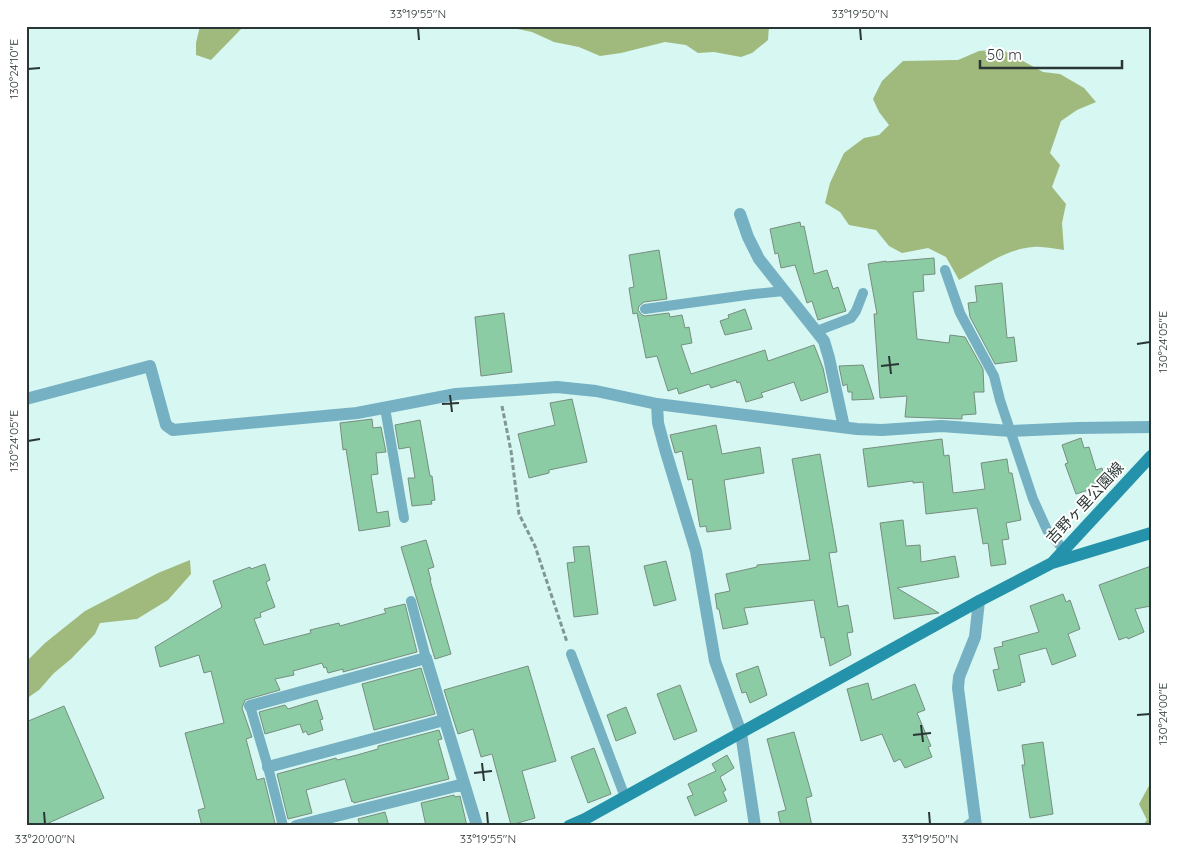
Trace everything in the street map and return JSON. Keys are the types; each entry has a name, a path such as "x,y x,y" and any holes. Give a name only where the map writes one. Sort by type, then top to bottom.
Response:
{"street":[{"path":"740,214 748,237 759,259 824,341 844,427"},
{"path":"26,398 150,366 166,425 173,430 357,413 456,394 557,387 596,390 657,404 754,418 806,422 857,429 882,430 941,426 1011,431 1151,427"},
{"path":"657,404 658,423 664,449 696,551 715,661 741,733 755,826"},
{"name":"吉野ヶ里公園線","path":"1052,563 1151,456"},
{"name":"吉野ヶ里公園線","path":"1052,563 1151,533"},
{"path":"569,826 625,798 978,601 1052,563"},
{"path":"973,824 958,688 960,677 975,637 978,601"},
{"path":"250,706 426,658 477,826"},
{"path":"268,767 444,720"},
{"path":"296,826 464,784"}],"lane":[{"path":"946,270 960,313 994,376 1028,485 1047,530 1064,550"},
{"path":"645,309 784,291"},
{"path":"817,331 851,318 863,293"},
{"path":"385,408 404,518"},
{"path":"411,602 426,658"},
{"path":"571,654 625,798"},
{"path":"250,706 283,826"}],"path":[{"path":"500,391 511,451 519,514 535,546 571,654"}],"green space":[{"path":"200,26 244,26 211,60 196,55 196,43"},
{"path":"503,26 769,26 768,40 752,53 741,57 714,52 698,53 686,45 665,42 600,56 579,47 554,42 532,32"},
{"path":"1001,49 1043,72 1060,74 1084,88 1096,102 1077,110 1061,121 1050,153 1060,165 1052,187 1066,204 1062,223 1064,250 1045,247 1023,248 994,259 959,280 946,257 928,248 902,253 889,246 876,230 849,225 840,212 825,203 830,183 844,153 864,138 879,135 889,125 879,112 873,99 882,81 903,61 958,60 979,51"},
{"path":"190,560 191,574 168,600 137,619 100,623 95,634 71,659 54,673 39,690 26,699 26,662 45,643 85,611 158,573"},
{"path":"1151,782 1151,826 1142,826 1147,820 1139,804"}],"building":[{"path":"800,222 801,227 804,226 814,274 827,270 833,289 838,287 846,311 818,320 812,301 807,303 795,265 781,268 778,253 775,254 770,229"},
{"path":"659,250 667,299 644,302 639,306 638,310 645,316 669,313 670,317 682,315 685,328 689,327 692,343 681,345 691,374 765,350 768,361 814,345 823,368 828,392 801,401 794,382 761,393 763,397 746,402 740,382 737,383 736,380 711,388 709,384 679,394 677,388 668,391 657,356 646,358 637,313 633,314 629,288 634,287 629,255"},
{"path":"934,258 935,274 923,275 924,291 913,292 917,339 949,343 950,335 965,337 983,369 984,392 974,392 976,414 962,415 962,419 905,417 907,396 880,398 874,314 877,314 868,264"},
{"path":"1002,283 1007,338 1014,337 1017,361 995,364 970,317 968,303 977,302 975,286"},
{"path":"745,309 752,329 725,335 720,321 729,318 728,315"},
{"path":"504,313 512,372 481,376 475,317"},
{"path":"863,365 874,399 852,400 852,392 848,392 847,384 843,386 839,366"},
{"path":"572,399 587,462 549,470 549,473 529,478 518,434 555,425 550,403"},
{"path":"372,419 373,428 381,427 386,452 376,453 378,474 371,475 377,513 388,511 390,526 359,531 346,449 343,450 340,423"},
{"path":"420,420 435,500 431,501 432,504 412,506 408,478 415,478 410,447 399,449 395,425"},
{"path":"716,425 722,454 760,447 764,473 724,480 731,529 707,532 706,526 700,527 692,479 688,480 682,451 675,453 670,435"},
{"path":"1081,438 1084,448 1089,447 1096,470 1102,468 1107,484 1076,494 1065,464 1068,463 1062,445"},
{"path":"942,439 944,456 949,455 953,493 985,489 981,463 1007,459 1009,473 1012,473 1021,520 1006,523 1009,539 1002,540 1006,564 991,566 988,543 983,544 977,508 926,514 923,482 913,483 913,481 868,487 863,449"},
{"path":"820,454 837,552 829,553 838,607 848,605 853,632 847,633 851,655 830,666 824,637 821,638 814,600 744,608 748,624 723,629 715,594 730,591 726,574 757,567 757,565 810,560 792,459"},
{"path":"903,520 906,546 920,545 921,562 955,556 959,577 897,588 939,613 894,619 880,523"},
{"path":"426,540 434,567 428,569 430,580 451,654 435,659 401,547"},
{"path":"589,546 598,614 574,617 567,563 575,562 573,547"},
{"path":"666,561 676,600 654,606 644,566"},
{"path":"265,564 270,580 266,582 275,607 260,613 261,617 254,619 264,645 311,633 310,630 339,623 340,626 386,613 384,609 405,604 417,652 343,672 343,669 328,673 322,663 293,671 294,675 275,679 280,690 245,700 242,708 252,737 246,739 257,780 264,778 275,823 266,826 202,826 198,810 205,808 185,733 224,723 211,671 204,673 199,655 160,667 155,647 222,607 213,581 250,567 251,569"},
{"path":"1151,566 1151,606 1135,609 1144,632 1128,639 1127,637 1119,640 1099,585"},
{"path":"1063,594 1066,602 1070,600 1080,629 1068,634 1076,656 1052,665 1046,648 1019,655 1025,682 1020,683 1021,685 998,691 993,670 999,669 994,648 1003,646 1002,642 1039,632 1030,606"},
{"path":"528,666 556,761 522,771 535,818 511,825 492,754 481,757 473,729 458,734 444,690"},
{"path":"758,666 767,695 750,703 746,692 742,693 736,674"},
{"path":"421,668 435,714 374,730 362,684"},
{"path":"868,683 872,700 915,684 925,710 917,713 931,746 928,747 932,757 905,768 900,759 894,762 882,734 861,741 847,689"},
{"path":"680,685 697,731 674,740 657,694"},
{"path":"317,700 323,719 320,720 323,730 308,735 306,731 303,733 300,724 265,734 259,712 285,705 288,709"},
{"path":"64,706 104,798 42,826 26,826 26,722"},
{"path":"626,707 636,733 616,741 607,715"},
{"path":"439,730 442,739 438,740 449,779 354,803 352,802 345,779 306,790 312,813 288,819 277,774 336,758 337,760 357,755 378,749 378,746"},
{"path":"794,732 812,796 806,798 812,826 781,826 778,812 786,810 767,739"},
{"path":"1043,742 1053,814 1030,818 1022,765 1025,765 1022,745"},
{"path":"594,748 611,794 588,803 571,757"},
{"path":"727,755 734,768 720,777 726,790 723,792 727,801 695,816 687,797 693,795 688,784 716,771 712,764"},
{"path":"454,795 455,797 460,796 467,826 426,826 421,803"},
{"path":"385,812 389,826 360,826 358,819"}]}
